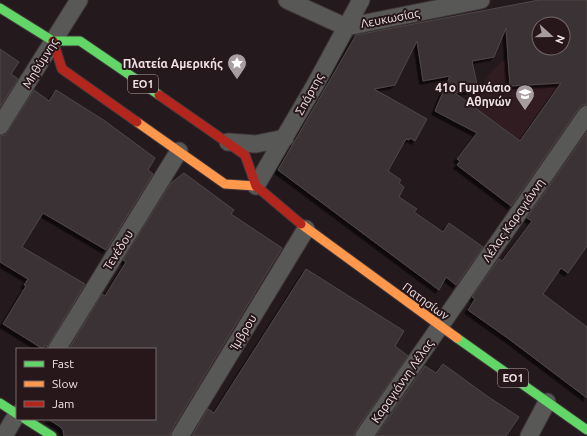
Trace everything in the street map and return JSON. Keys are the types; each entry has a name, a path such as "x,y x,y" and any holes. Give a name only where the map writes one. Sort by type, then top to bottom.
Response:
{"main road":[{"path":"0,8 54,41 62,69 225,184 256,186"},
{"name":"Πατησίων","path":"54,41 80,41 228,142 245,155 256,186 306,229 587,430"},
{"path":"0,403 16,413"},
{"path":"27,420 52,436"}],"street":[{"name":"Μηθύμνης","path":"0,126 79,0"},
{"path":"287,0 346,27"},
{"name":"Σπάρτης","path":"256,186 285,138 361,0"},
{"name":"Λευκωσίας","path":"346,27 481,0"},
{"name":"Λέλας Καραγιάννη","path":"440,326 587,114"},
{"path":"228,142 256,144 285,138"},
{"name":"Τενέδου","path":"58,348 179,151"},
{"name":"Ίμβρου","path":"180,436 306,229"},
{"name":"Καραγιάννη Λέλας","path":"364,436 440,326"},
{"path":"529,436 547,402"},
{"path":"4,436 16,416"}],"shaded area":[{"name":"41ο Γυμνάσιο Αθηνών","path":"531,50 531,56 546,56 587,100 533,177 465,125 480,89 492,71 510,54"}],"building":[{"path":"539,0 587,0 587,104 582,105 579,108 511,206 457,165 460,161 457,159 477,133 435,111 450,76 423,81 417,41 395,85 374,89 427,119 415,141 410,138 409,140 406,139 388,171 401,180 399,183 404,187 399,197 417,209 414,212 443,232 449,223 483,247 456,285 446,277 439,290 278,170 356,35","holes":["506,28 510,86 561,83 520,141 455,93 478,89 472,61 494,57"]},
{"path":"0,49 19,62 11,74 18,79 0,107"},
{"path":"34,90 49,101 56,90 105,121 155,158 148,170 153,174 106,250 43,213 22,247 85,284 47,347 45,345 44,348 3,324 26,286 24,285 28,279 0,262 0,136 5,135"},
{"path":"587,132 587,246 568,273 561,268 543,294 587,327 587,398 468,310 475,299 472,297 499,259 502,261 532,221 527,218"},
{"path":"184,173 234,210 231,214 282,248 171,431 170,436 64,436 63,430 50,420 156,420 156,348 70,348 102,294 105,296 126,262 123,260 171,183"},
{"path":"306,269 404,331 395,346 408,356 356,430 354,436 192,436 208,409 214,413"},
{"path":"443,364 519,417 506,436 376,436 425,366 436,373"}],"traffic: fast":[{"path":"0,8 53,41 80,41 159,95"},
{"path":"457,338 587,430"},
{"path":"0,403 16,413"},
{"path":"27,420 52,436"}],"traffic: slow":[{"path":"137,122 225,184 256,186"},
{"path":"301,224 457,338"}],"traffic: jam":[{"path":"53,41 62,69 137,122"},
{"path":"159,95 245,155 256,186 301,224"}],"place":[{"name":"Πλατεία Αμερικής","path":"237,80"},
{"name":"41ο Γυμνάσιο Αθηνών","path":"525,111"}]}
